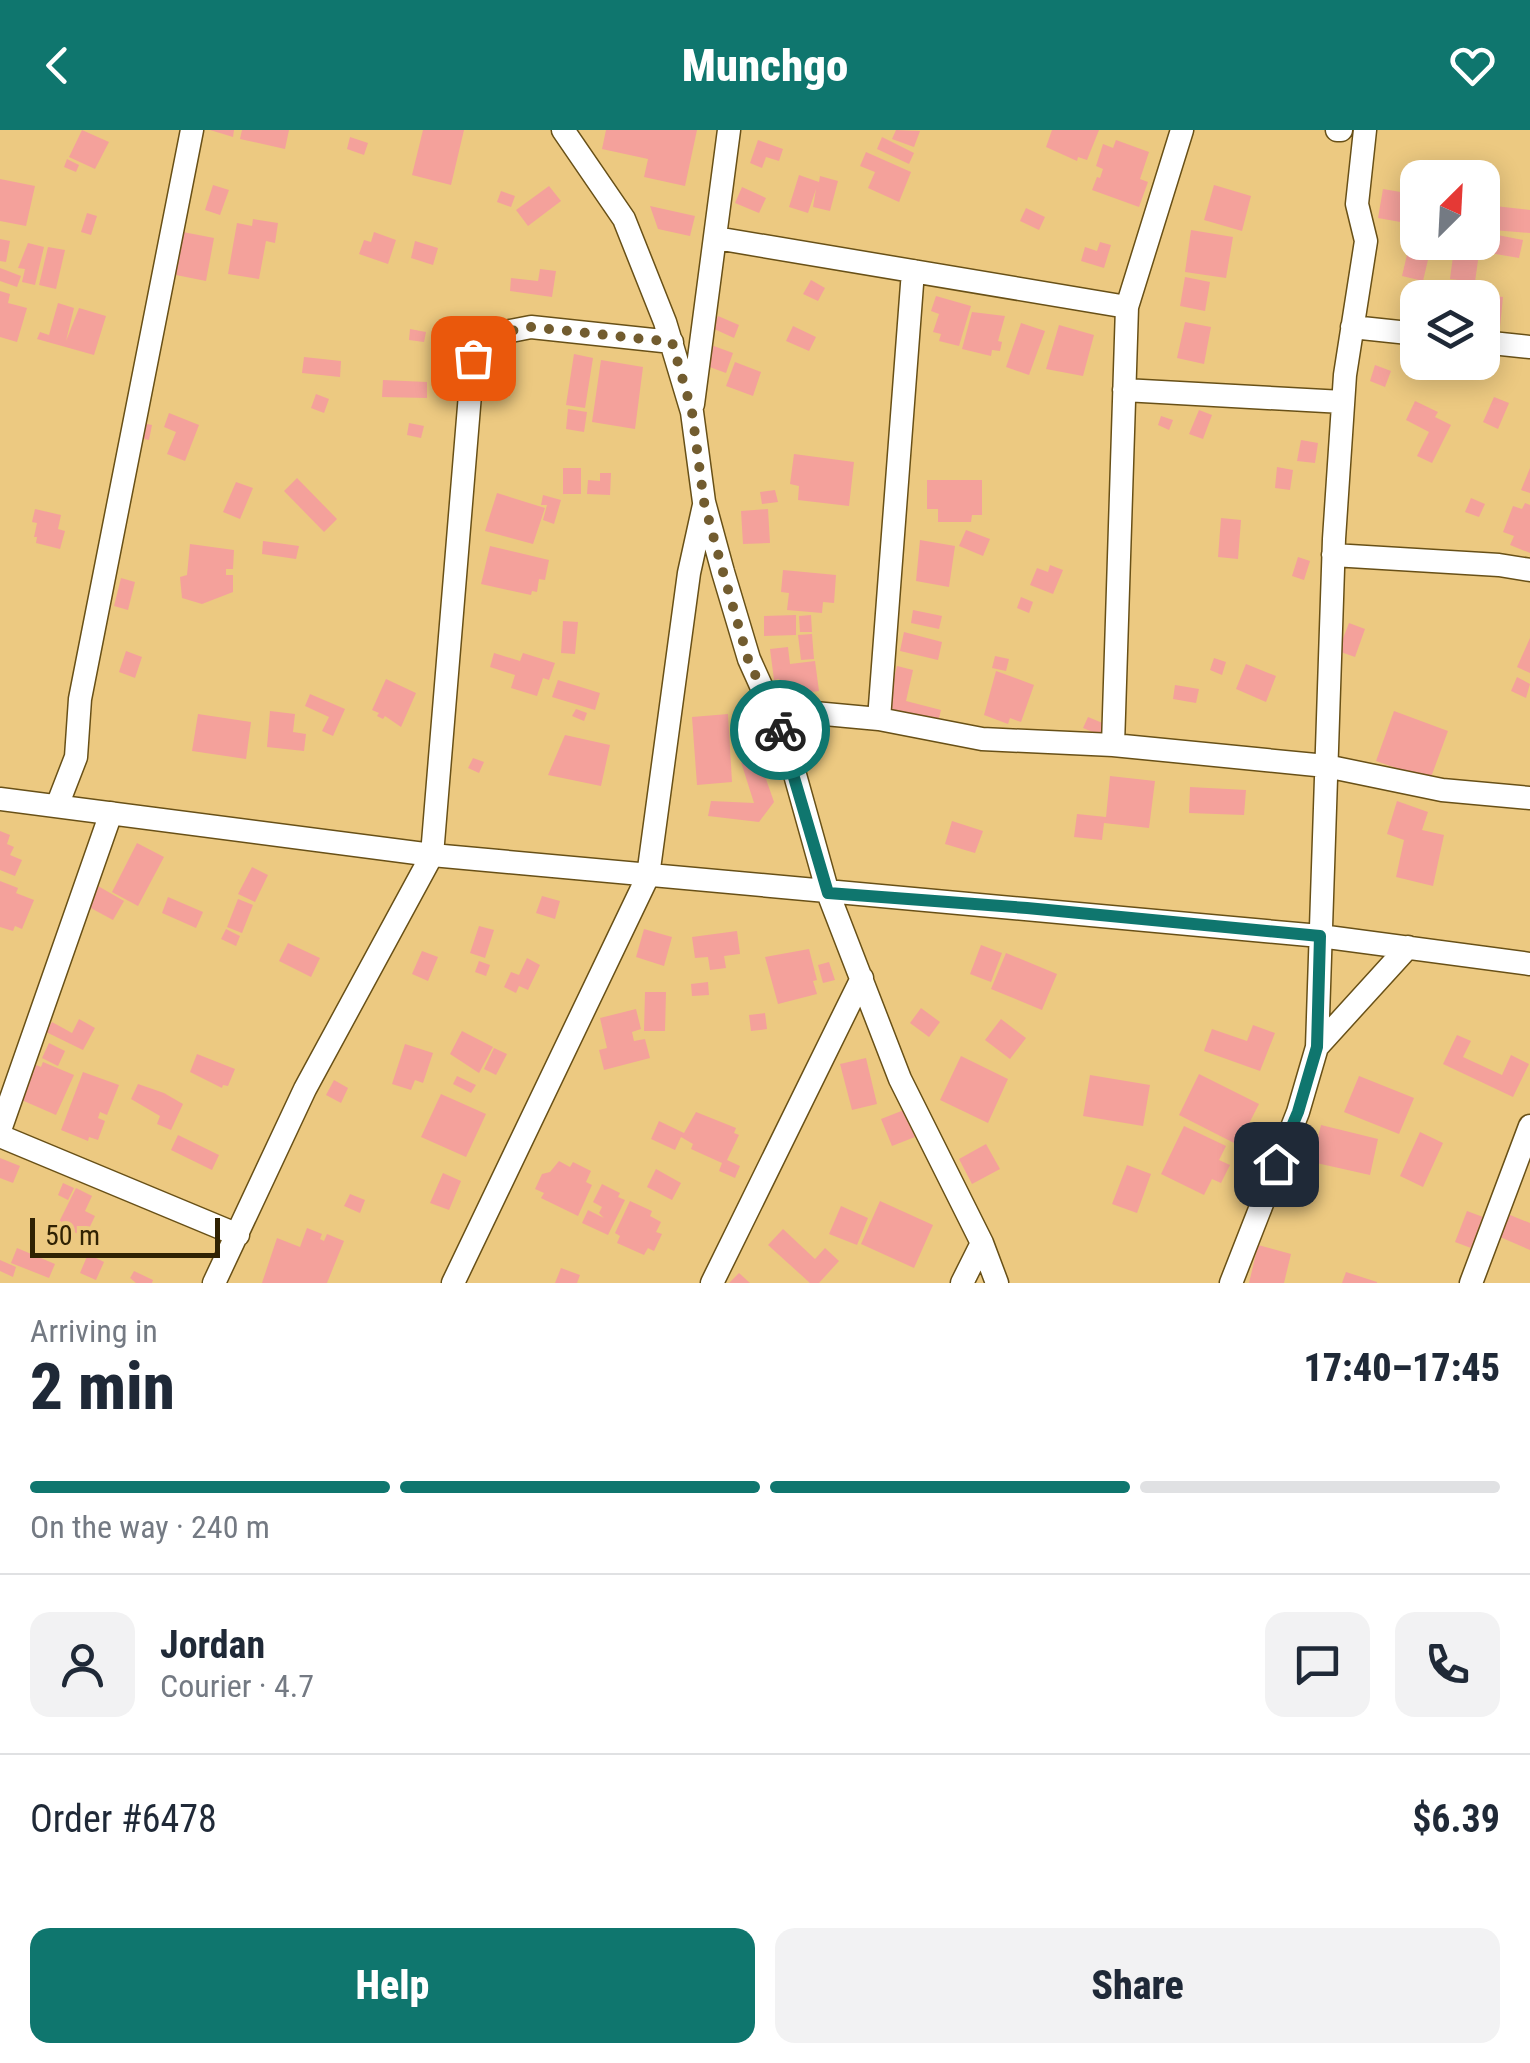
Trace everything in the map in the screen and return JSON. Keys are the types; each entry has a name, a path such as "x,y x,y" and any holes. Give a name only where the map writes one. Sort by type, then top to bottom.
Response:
{"street":[{"path":"57,806 76,757 80,699 192,130"},
{"path":"564,130 624,220 672,342 692,412 704,502 748,659 785,740 828,893 900,1079 982,1243 997,1283"},
{"path":"692,412 729,130"},
{"path":"1113,745 1127,307 1182,130"},
{"path":"1232,1283 1298,1112 1317,1047 1333,555 1344,402 1366,240 1357,204 1365,130"},
{"path":"716,238 1127,307"},
{"path":"879,719 913,271"},
{"path":"1352,326 1400,332"},
{"path":"214,1283 304,1089 432,855 473,358 485,336 531,327 672,342"},
{"path":"1500,344 1530,347"},
{"path":"1124,390 1344,402"},
{"path":"453,1283 648,876 690,573 704,502"},
{"path":"1333,555 1530,570"},
{"path":"772,710 879,719 982,739 1113,745 1326,766 1442,790 1530,798"},
{"path":"0,799 432,855 1320,936 1530,964"},
{"path":"110,812 0,1133 238,1235"},
{"path":"1317,1047 1408,947"},
{"path":"712,1283 862,978"},
{"path":"1471,1283 1530,1126"},
{"path":"962,1283 982,1243"}],"building":[{"path":"82,130 109,142 95,169 69,157"},
{"path":"210,130 234,130 233,137"},
{"path":"242,130 289,130 285,149 240,139"},
{"path":"423,130 464,130 451,185 412,175"},
{"path":"606,130 697,130 685,186 644,177 648,159 602,149"},
{"path":"896,130 920,131 914,147 892,139"},
{"path":"1052,130 1099,130 1087,160 1078,157 1077,161 1046,147"},
{"path":"350,137 368,143 364,155 347,149"},
{"path":"882,137 914,153 909,164 877,149"},
{"path":"758,140 783,149 779,161 766,157 762,168 750,163"},
{"path":"1116,140 1149,152 1140,179 1148,182 1139,207 1092,190 1103,169 1096,166 1103,144 1113,148"},
{"path":"866,152 911,172 899,202 868,188 875,172 860,166"},
{"path":"67,159 79,165 76,172 64,167"},
{"path":"799,175 819,182 820,176 838,181 830,211 813,207 816,189 808,213 789,207"},
{"path":"0,179 35,186 26,226 0,221"},
{"path":"213,185 229,190 220,215 205,210"},
{"path":"1214,185 1251,196 1242,231 1204,220"},
{"path":"549,186 561,201 528,226 516,210"},
{"path":"742,187 766,198 759,213 735,203"},
{"path":"1383,189 1400,192 1400,222 1378,218"},
{"path":"501,191 515,196 511,207 497,202"},
{"path":"650,206 695,216 690,236 658,229"},
{"path":"1500,207 1530,210 1530,233 1500,231"},
{"path":"1026,208 1045,217 1039,230 1020,221"},
{"path":"87,213 97,216 91,235 81,232"},
{"path":"253,219 278,223 275,243 266,241 259,279 228,274 237,223 252,226"},
{"path":"1191,230 1233,237 1226,278 1185,272"},
{"path":"183,232 214,238 206,281 176,275"},
{"path":"374,232 396,240 388,264 359,254 364,240 371,242"},
{"path":"1500,236 1523,240 1519,258 1500,255"},
{"path":"0,239 10,241 6,262 0,261"},
{"path":"415,241 438,248 433,265 411,258"},
{"path":"1100,242 1111,245 1104,268 1081,261 1085,247 1097,251"},
{"path":"28,243 44,247 35,285 22,282 25,269 18,268"},
{"path":"48,247 65,250 56,289 39,285"},
{"path":"1406,260 1428,260 1423,280 1402,276"},
{"path":"1453,260 1478,260 1475,280 1450,279"},
{"path":"0,268 21,276 17,287 0,281"},
{"path":"540,269 556,271 552,297 510,291 511,278 538,281"},
{"path":"1185,277 1210,282 1205,311 1180,306"},
{"path":"811,280 825,288 818,301 803,294"},
{"path":"0,291 10,294 8,303 27,308 17,342 0,337"},
{"path":"936,296 971,306 959,346 939,341 941,334 933,332 939,314 931,311"},
{"path":"58,303 74,308 66,341 79,308 106,316 94,355 37,339 40,332 49,335"},
{"path":"972,312 1005,316 998,341 1002,342 1000,351 992,350 991,356 962,349"},
{"path":"718,316 739,325 734,338 712,328"},
{"path":"1185,322 1211,327 1204,364 1177,358"},
{"path":"1021,323 1045,331 1029,375 1006,367"},
{"path":"1059,325 1094,335 1083,376 1046,369"},
{"path":"793,326 816,337 809,351 786,341"},
{"path":"410,329 426,332 424,342 409,340"},
{"path":"711,345 733,353 726,373 704,365"},
{"path":"574,354 593,358 585,408 566,405"},
{"path":"304,357 341,361 340,377 302,373"},
{"path":"601,360 643,367 635,429 592,422"},
{"path":"735,362 761,372 753,396 726,386"},
{"path":"1375,365 1391,371 1385,387 1370,381"},
{"path":"383,380 427,382 427,398 382,397"},
{"path":"316,394 329,399 324,413 311,408"},
{"path":"1494,397 1509,403 1498,429 1483,422"},
{"path":"1415,401 1438,412 1435,417 1451,425 1432,463 1417,456 1429,432 1406,420"},
{"path":"568,409 587,412 584,432 566,429"},
{"path":"1199,410 1212,415 1203,439 1189,434"},
{"path":"169,413 199,425 185,461 167,454 176,432 164,427"},
{"path":"1161,416 1173,420 1169,430 1158,425"},
{"path":"137,422 152,425 149,440 134,437"},
{"path":"409,423 424,426 421,438 407,435"},
{"path":"1301,440 1318,443 1315,463 1297,461"},
{"path":"794,454 854,462 849,506 798,500 799,486 790,484"},
{"path":"1277,467 1293,470 1290,490 1275,488"},
{"path":"563,468 581,468 581,494 563,494"},
{"path":"1530,468 1530,493 1521,490"},
{"path":"600,473 611,473 610,495 587,494 588,480 600,481"},
{"path":"297,478 337,519 324,532 284,491"},
{"path":"927,480 982,480 982,515 972,515 971,522 938,522 938,509 927,509"},
{"path":"236,482 253,488 240,519 223,512"},
{"path":"775,490 778,502 762,504 760,492"},
{"path":"497,493 545,508 533,544 485,531"},
{"path":"543,495 561,500 554,524 543,520 547,505 541,505"},
{"path":"1471,498 1485,504 1479,517 1465,512"},
{"path":"1525,503 1530,505 1530,553 1510,545 1514,536 1503,532 1513,506 1522,509"},
{"path":"35,509 61,515 58,529 65,531 60,549 36,543 37,523 32,522"},
{"path":"768,509 770,543 743,544 741,511"},
{"path":"1221,518 1241,520 1238,559 1218,557"},
{"path":"966,530 990,539 983,556 959,546"},
{"path":"920,540 955,546 949,587 916,581"},
{"path":"263,541 299,546 296,559 262,554"},
{"path":"190,544 234,550 233,569 226,569 226,575 233,575 233,592 202,604 182,598 180,577 187,575"},
{"path":"490,546 549,560 545,580 539,579 537,592 532,591 531,595 481,584"},
{"path":"1298,557 1310,561 1304,580 1292,576"},
{"path":"1050,565 1063,570 1053,594 1030,585 1037,568 1048,572"},
{"path":"783,570 836,575 834,603 823,602 822,613 787,610 789,593 781,592"},
{"path":"121,578 135,582 128,610 114,606"},
{"path":"1021,597 1033,602 1029,613 1017,608"},
{"path":"913,610 942,616 939,629 911,623"},
{"path":"796,615 796,635 764,636 764,616"},
{"path":"811,615 812,632 800,632 799,616"},
{"path":"563,621 578,622 575,654 561,653"},
{"path":"1349,623 1365,629 1355,657 1338,651"},
{"path":"904,632 942,642 938,660 900,651"},
{"path":"812,634 814,659 801,660 798,635"},
{"path":"1530,638 1530,673 1517,667"},
{"path":"788,647 790,664 815,661 819,691 782,696 779,679 774,680 770,649"},
{"path":"126,651 142,657 135,678 119,672"},
{"path":"494,653 520,661 523,653 555,663 549,680 543,678 537,696 511,688 515,675 490,667"},
{"path":"995,656 1009,659 1006,671 992,668"},
{"path":"1214,658 1226,662 1222,675 1210,670"},
{"path":"1246,664 1276,676 1266,702 1236,689"},
{"path":"897,666 913,670 906,701 941,710 937,726 885,713"},
{"path":"996,671 1034,685 1021,722 1010,718 1008,724 984,715"},
{"path":"1517,677 1530,684 1526,698 1511,691"},
{"path":"386,679 416,693 401,727 372,710"},
{"path":"558,680 600,693 595,710 552,697"},
{"path":"1175,685 1199,689 1196,703 1173,699"},
{"path":"310,694 345,709 333,736 322,731 329,717 305,706"},
{"path":"576,709 587,713 584,721 572,716"},
{"path":"270,711 295,714 293,732 306,734 304,751 267,747"},
{"path":"1394,711 1448,731 1430,780 1376,761"},
{"path":"198,714 251,722 246,759 192,751"},
{"path":"728,714 732,782 697,785 692,717"},
{"path":"1088,717 1105,724 1100,735 1083,728"},
{"path":"565,735 610,745 601,786 548,775"},
{"path":"758,756 774,802 759,822 708,816 711,801 754,803 741,762"},
{"path":"473,758 484,762 479,773 468,768"},
{"path":"1110,776 1155,781 1149,828 1104,823 1102,840 1074,837 1077,814 1106,817"},
{"path":"1190,787 1246,790 1244,815 1189,813"},
{"path":"1397,801 1428,812 1422,830 1444,835 1433,886 1396,877 1404,840 1387,834"},
{"path":"952,821 983,831 975,853 945,844"},
{"path":"0,831 10,835 7,844 14,847 10,855 22,860 15,876 0,870"},
{"path":"137,843 164,857 138,906 112,892"},
{"path":"252,867 268,875 255,902 238,894"},
{"path":"0,881 34,900 22,929 0,927"},
{"path":"98,886 124,901 113,920 87,906"},
{"path":"542,896 560,901 555,919 536,913"},
{"path":"168,897 203,912 196,928 162,913"},
{"path":"238,899 253,905 242,933 227,927"},
{"path":"479,926 494,930 485,958 470,953"},
{"path":"226,929 240,936 236,946 221,939"},
{"path":"644,929 672,937 664,966 636,957"},
{"path":"737,931 740,954 724,956 726,968 710,970 708,957 695,958 692,937"},
{"path":"288,943 320,958 311,977 279,961"},
{"path":"981,945 1002,953 991,982 970,974"},
{"path":"809,949 817,994 778,1004 765,957"},
{"path":"422,951 438,957 428,981 412,974"},
{"path":"1006,953 1057,974 1042,1010 991,989"},
{"path":"527,958 540,965 528,990 519,986 516,993 504,987 511,972 519,975"},
{"path":"479,961 490,965 486,976 475,972"},
{"path":"829,962 835,980 823,983 818,965"},
{"path":"708,982 709,995 692,996 691,984"},
{"path":"645,992 666,992 665,1031 644,1031"},
{"path":"921,1008 940,1022 929,1037 910,1023"},
{"path":"636,1009 641,1029 632,1032 634,1041 645,1039 650,1058 604,1070 599,1050 607,1048 600,1018"},
{"path":"765,1013 767,1029 751,1031 749,1015"},
{"path":"79,1019 95,1028 83,1050 46,1032 52,1022 72,1033"},
{"path":"1001,1019 1026,1038 1010,1059 985,1040"},
{"path":"1253,1025 1275,1033 1260,1071 1204,1051 1212,1029 1247,1041"},
{"path":"462,1031 493,1047 479,1073 450,1054"},
{"path":"1457,1035 1471,1041 1463,1057 1502,1075 1511,1055 1529,1064 1513,1097 1443,1064"},
{"path":"49,1043 65,1051 58,1066 42,1058"},
{"path":"405,1044 433,1053 423,1083 415,1080 411,1090 392,1084"},
{"path":"494,1048 507,1054 496,1075 484,1069"},
{"path":"197,1054 235,1069 228,1086 222,1088 190,1072"},
{"path":"961,1056 1008,1079 988,1123 940,1100"},
{"path":"866,1058 877,1104 852,1110 840,1064"},
{"path":"43,1062 74,1075 56,1115 17,1098 24,1082 28,1085 36,1065 41,1067"},
{"path":"83,1072 119,1085 107,1115 100,1112 98,1118 105,1121 98,1140 89,1137 88,1141 61,1130"},
{"path":"1199,1074 1259,1104 1238,1145 1179,1115"},
{"path":"1090,1075 1150,1085 1143,1126 1083,1116"},
{"path":"457,1076 476,1085 471,1093 453,1084"},
{"path":"1359,1076 1414,1098 1399,1134 1344,1112"},
{"path":"334,1080 348,1088 341,1103 326,1095"},
{"path":"138,1084 183,1104 171,1130 157,1124 160,1116 131,1099"},
{"path":"441,1094 486,1114 466,1157 421,1137"},
{"path":"904,1110 915,1137 892,1146 881,1119"},
{"path":"696,1112 736,1128 734,1133 739,1135 727,1160 740,1166 735,1178 719,1171 722,1163 691,1149 693,1144 681,1137 675,1150 651,1139 659,1121 684,1133"},
{"path":"1321,1125 1378,1139 1370,1175 1312,1162"},
{"path":"1184,1126 1226,1146 1219,1160 1230,1165 1221,1183 1212,1179 1204,1195 1161,1174"},
{"path":"1420,1132 1443,1143 1423,1187 1400,1176"},
{"path":"178,1135 219,1155 212,1170 171,1150"},
{"path":"986,1144 1000,1169 972,1184 959,1159"},
{"path":"0,1158 20,1166 13,1183 0,1178"},
{"path":"559,1161 570,1167 573,1162 591,1171 586,1182 592,1185 578,1216 541,1198 544,1193 535,1189 542,1174 550,1172"},
{"path":"1127,1165 1151,1174 1137,1213 1112,1204"},
{"path":"656,1169 681,1183 672,1200 647,1187"},
{"path":"443,1173 461,1181 449,1210 430,1203"},
{"path":"63,1183 74,1188 68,1200 58,1195"},
{"path":"602,1184 625,1200 608,1235 582,1223 588,1210 604,1218 599,1213 602,1207 593,1202"},
{"path":"76,1188 92,1196 85,1211 95,1216 85,1237 72,1231 69,1238 55,1230"},
{"path":"350,1194 365,1200 360,1213 344,1206"},
{"path":"630,1201 652,1211 650,1216 661,1222 656,1232 662,1234 654,1251 648,1248 644,1255 617,1243 620,1236 615,1233"},
{"path":"880,1201 933,1225 914,1268 861,1244"},
{"path":"841,1206 868,1218 857,1245 829,1234"},
{"path":"1467,1211 1483,1217 1471,1248 1455,1242"},
{"path":"1510,1215 1530,1223 1530,1250 1500,1237"},
{"path":"307,1228 322,1234 320,1239 324,1241 327,1234 344,1241 327,1283 262,1283 277,1238 300,1247"},
{"path":"783,1229 815,1259 825,1248 839,1261 819,1283 810,1283 768,1245"},
{"path":"1258,1245 1291,1254 1284,1283 1249,1283"},
{"path":"17,1248 55,1264 49,1278 11,1263"},
{"path":"88,1254 104,1262 96,1280 80,1273"},
{"path":"0,1260 16,1267 13,1277 0,1271"},
{"path":"561,1268 580,1275 577,1283 555,1283"},
{"path":"134,1271 153,1280 152,1283 136,1283 130,1278"},
{"path":"1346,1272 1377,1282 1377,1283 1342,1283"},
{"path":"739,1273 750,1283 729,1283"}],"way so far":[{"path":"473,358 485,336 531,327 672,342 692,412 704,502 723,572 748,659 780,730"}],"route":[{"path":"780,730 828,893 1320,936 1317,1047 1298,1112 1276,1164"}]}
